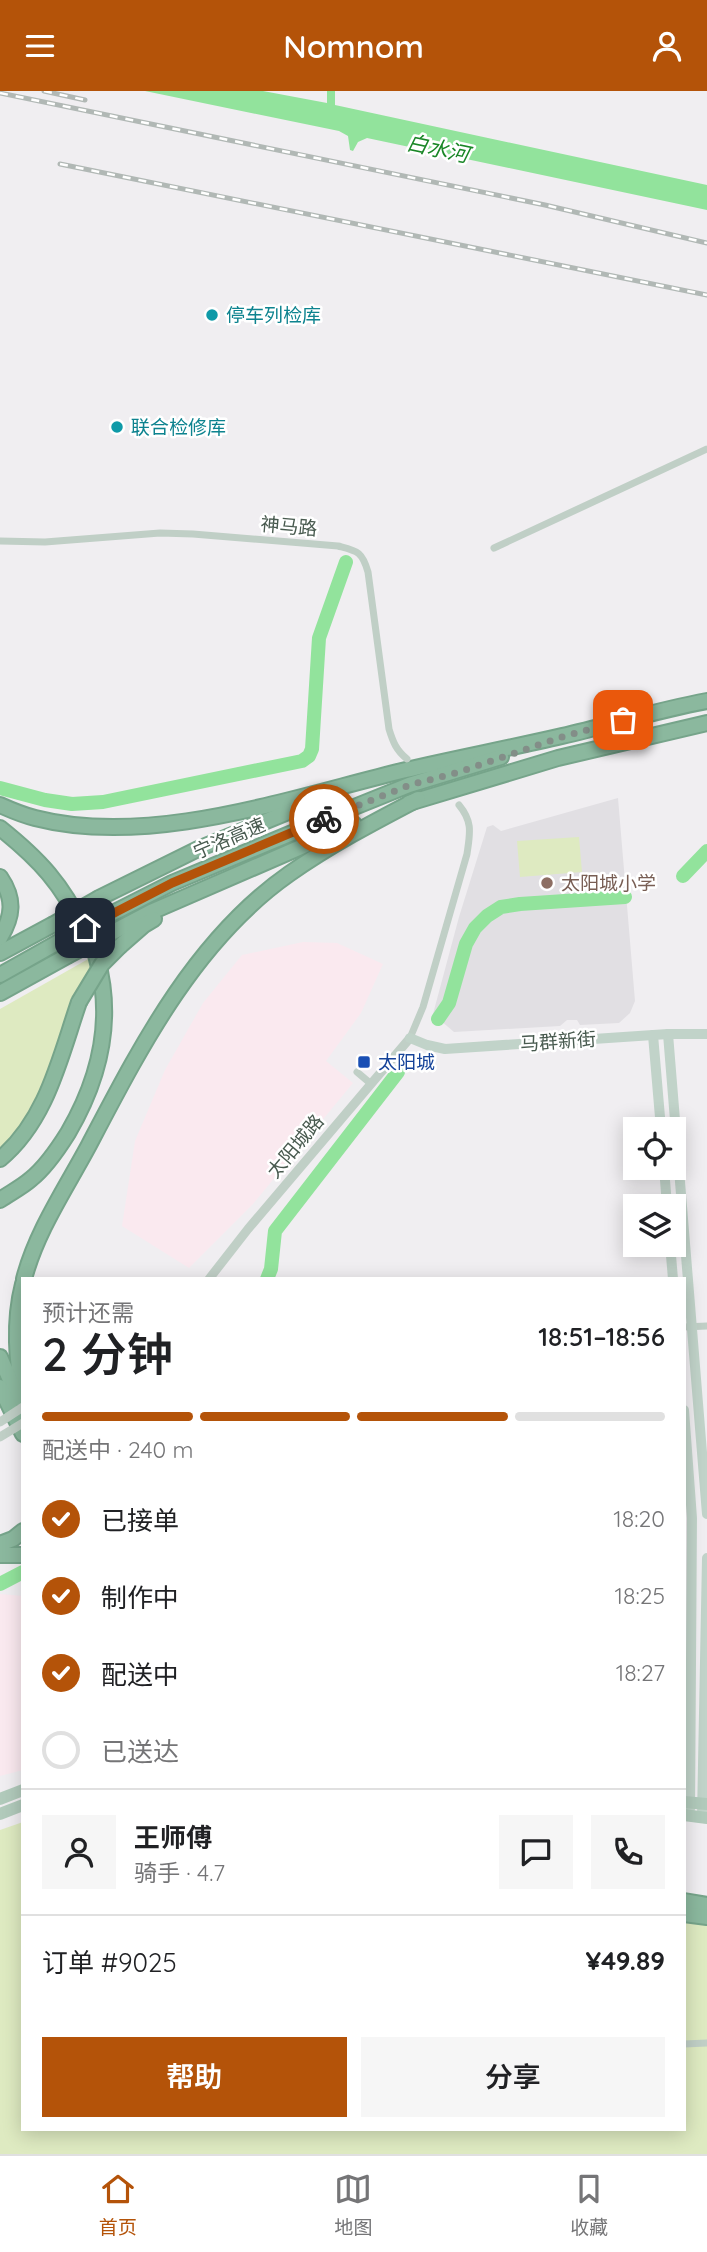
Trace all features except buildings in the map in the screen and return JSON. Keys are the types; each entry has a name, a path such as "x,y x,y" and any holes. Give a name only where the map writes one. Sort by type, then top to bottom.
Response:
{"highway":[{"path":"0,806 34,818 68,825 108,827 165,824 246,810 406,764 565,736 707,701"},
{"path":"0,1159 24,1134 47,1094 79,1002 102,964 144,925 218,882 418,799 558,758 707,723"},
{"name":"宁洛高速","path":"0,975 172,883 410,785 459,772 565,736"},
{"path":"0,953 158,868 245,829 406,764"},
{"path":"25,1277 36,1245 52,1213 135,1059 187,978 210,948 234,921 289,874 346,837 418,799"},
{"path":"0,828 41,863 70,901 97,958 104,1004 104,1026 99,1057 87,1099 59,1148 33,1178 0,1200"},
{"path":"0,877 10,896 12,911 0,938"},
{"name":"宁洛高速","path":"0,993 151,912 218,882"},
{"path":"21,1295 16,1327 21,1387"},
{"path":"0,1357 17,1416"},
{"path":"0,1387 17,1416"},
{"path":"0,1403 17,1416"},
{"path":"0,1544 21,1533"},
{"path":"0,1555 21,1555"},
{"path":"686,1901 707,1905"},
{"path":"686,1914 707,1917"}],"main road":[{"name":"马群新街","path":"410,1038 445,1049 668,1034 707,1034"},
{"path":"668,1034 685,1277"},
{"path":"653,1035 660,1117"},
{"path":"671,1257 673,1277"},
{"path":"686,1298 707,1514"},
{"path":"686,1437 692,1518 696,1810"},
{"path":"696,1810 707,1558"},
{"path":"0,1799 21,1791"},
{"path":"0,1814 21,1806"}],"street":[{"path":"494,548 707,449"},
{"name":"神马路","path":"0,541 45,542 160,533 338,546 356,551 365,558 368,572 389,729 406,764"},
{"path":"410,1038 423,1007 467,854 471,832 467,815 459,805"},
{"name":"太阳城路","path":"211,1277 410,1038"},
{"path":"357,1072 370,1083"},
{"path":"688,1327 707,1326"},
{"path":"0,1437 17,1416"},
{"path":"686,2044 707,2043"}],"shaded area":[{"name":"太阳城小学","path":"618,798 635,1001 630,1013 619,1023 580,1025 577,1020 567,1020 560,1026 454,1032 433,1014 487,827 493,825 501,831"},
{"path":"579,837 582,872 520,877 517,841"},
{"path":"303,942 337,943 383,964 361,1013 326,1061 353,1083 253,1204 189,1268 122,1226 135,1141 165,1070 203,1003 242,955"},
{"path":"90,958 93,964 77,991 39,1095 22,1126 0,1150 0,1009"},
{"path":"0,1594 21,1596 21,1771 0,1776"},
{"path":"21,1823 21,2131 686,2131 686,1912 707,1918 707,2154 0,2154 0,1830"}],"water":[{"name":"白水河","path":"145,91 263,91 327,103 327,91 335,91 335,105 707,185 707,210 367,138 358,142 353,151 350,150 348,136 339,131"}],"waterway":[{"path":"0,788 72,804 103,802 302,761 309,756 312,749 319,638 346,562"},
{"path":"683,876 707,851"},
{"path":"438,1019 449,1003 466,944 475,928 487,916 501,907 520,904 625,897"},
{"path":"268,1277 275,1231 398,1072"},
{"path":"0,1584 21,1573"}],"railway":[{"path":"44,91 85,100"},
{"path":"0,93 545,205 707,243"},
{"path":"60,164 707,295"}],"way so far":[{"path":"324,819 410,785 623,720"}],"place":[{"name":"停车列检库","path":"212,315"},
{"name":"联合检修库","path":"117,427"},
{"name":"太阳城小学","path":"547,883"},
{"name":"太阳城","path":"364,1062"}],"route":[{"path":"85,928 172,883 324,819"}]}
